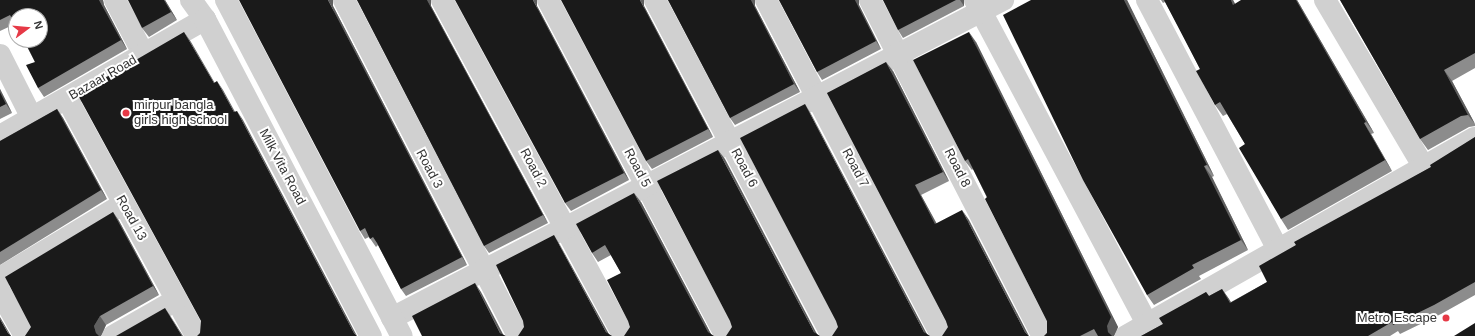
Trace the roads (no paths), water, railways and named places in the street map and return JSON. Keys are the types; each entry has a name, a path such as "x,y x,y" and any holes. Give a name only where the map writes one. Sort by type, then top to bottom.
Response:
{"street":[{"path":"115,0 144,54"},
{"name":"Milk Vita Road","path":"191,0 205,20 370,336"},
{"path":"226,0 397,327 483,270 898,55 978,6 1003,0"},
{"name":"Road 3","path":"344,0 518,336"},
{"name":"Road 2","path":"442,0 624,336"},
{"name":"Road 5","path":"548,0 726,336"},
{"name":"Road 6","path":"655,0 832,336"},
{"name":"Road 7","path":"766,0 942,336"},
{"name":"Road 8","path":"870,0 1044,336"},
{"path":"1147,0 1278,250"},
{"path":"1325,0 1423,166"},
{"path":"978,6 1147,324"},
{"name":"Bazaar Road","path":"0,136 205,20"},
{"path":"0,55 32,118"},
{"name":"Road 13","path":"67,99 196,336"},
{"path":"1126,336 1423,166 1475,138"},
{"path":"0,278 123,204"},
{"path":"0,292 25,336"},
{"path":"113,336 176,300"}],"place":[{"name":"mirpur bangla girls high school","path":"126,113"},
{"name":"Metro Escape","path":"1446,318"}]}
